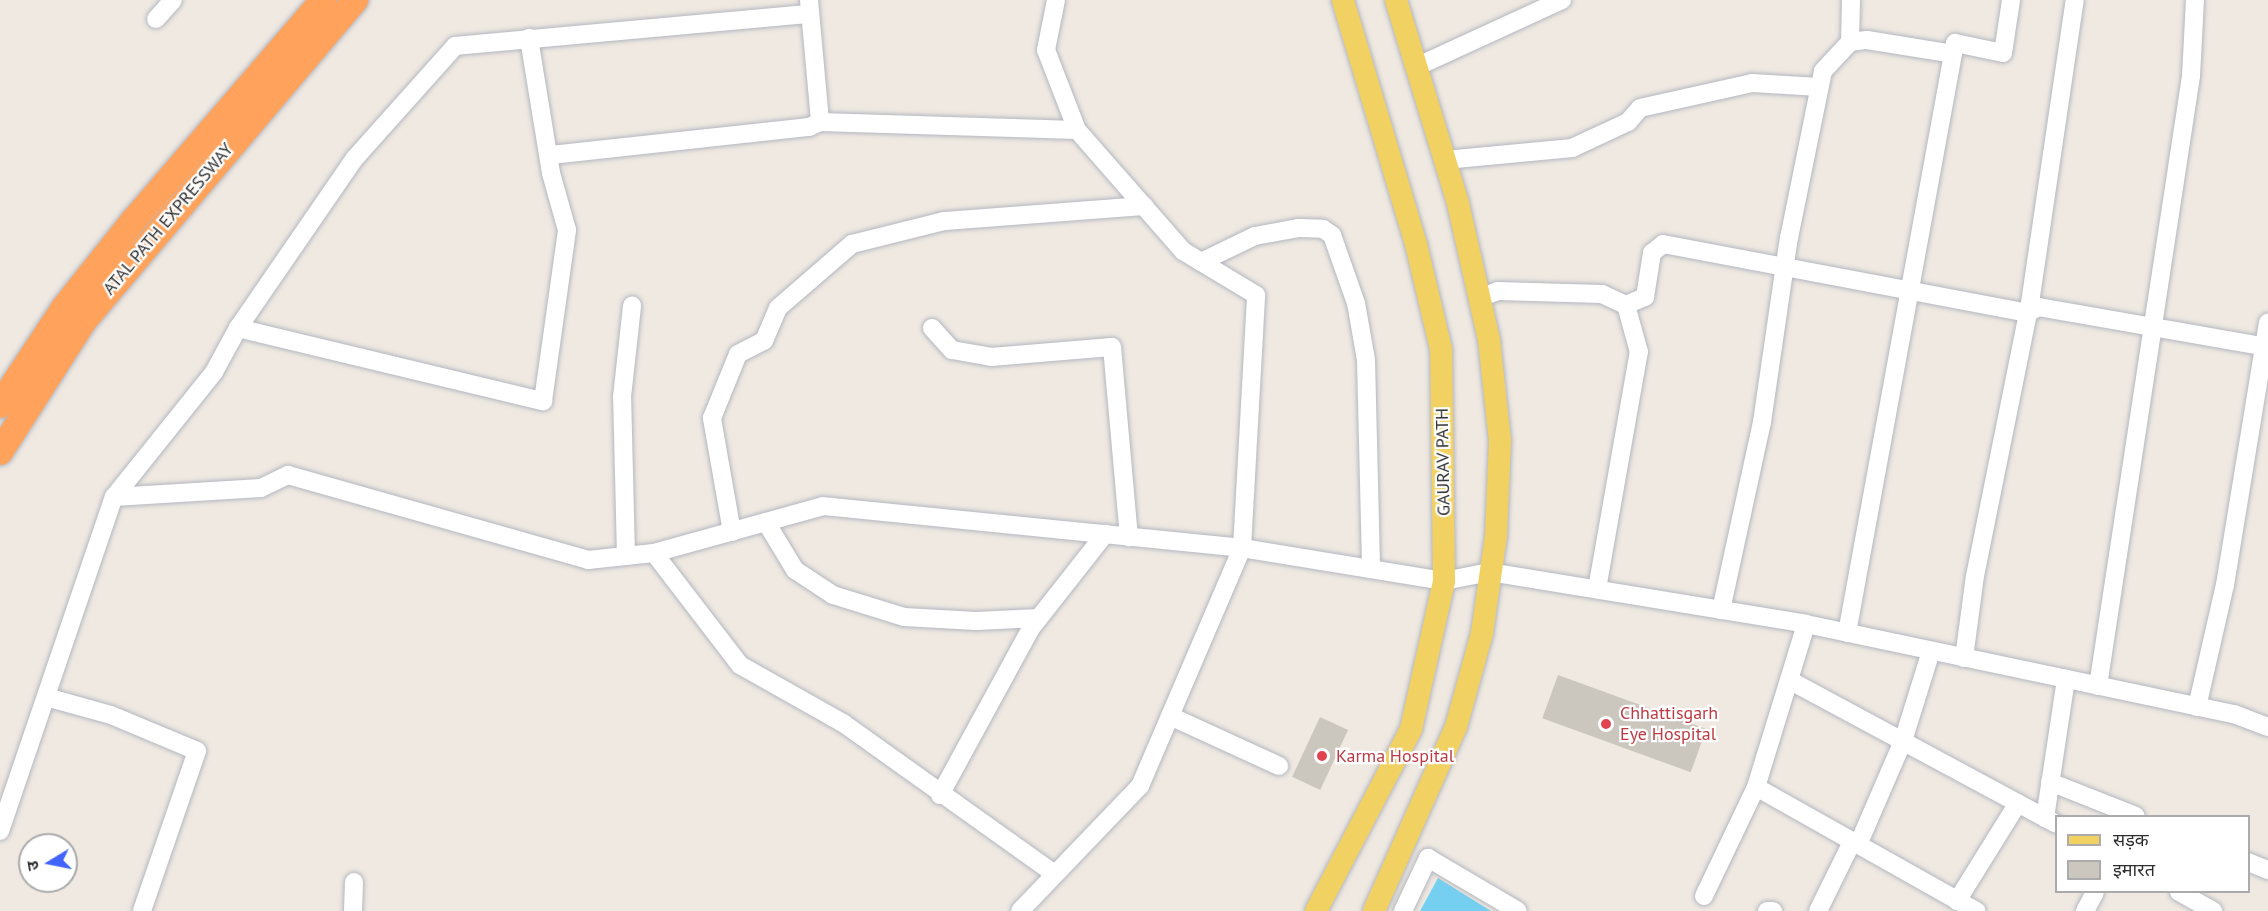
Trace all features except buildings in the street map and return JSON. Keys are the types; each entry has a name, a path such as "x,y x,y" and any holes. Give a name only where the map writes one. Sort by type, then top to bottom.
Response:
{"highway":[{"name":"ATAL PATH EXPRESSWAY","path":"0,405 71,299 323,0"},
{"name":"ATAL PATH EXPRESSWAY","path":"0,452 83,322 355,0"}],"main road":[{"name":"GAURAV PATH","path":"1316,911 1410,729 1444,581 1441,349 1416,244 1343,0"},
{"path":"1374,911 1456,727 1482,633 1491,572 1500,441 1479,298 1445,160 1396,0"}],"street":[{"path":"156,19 173,0"},
{"path":"1020,911 1140,786 1242,548 1256,295 1183,251 1077,130 1047,50 1056,0"},
{"path":"1416,67 1562,0"},
{"path":"1850,42 1851,0"},
{"path":"1847,633 1955,43 2003,53 2011,0"},
{"path":"1964,657 1975,576 2028,313 2075,0"},
{"path":"2098,686 2191,76 2195,0"},
{"path":"0,831 114,498 214,372 238,328 355,159 455,46 810,7 820,122"},
{"path":"238,328 543,401 567,230 551,173 551,155 529,38"},
{"path":"1720,610 1762,422 1785,264 1823,70 1850,42 1867,40 1953,54"},
{"path":"1445,160 1572,148 1628,122 1640,108 1752,83 1819,87"},
{"path":"551,155 809,127 820,122 1077,130"},
{"path":"732,531 711,418 738,354 764,341 778,308 852,244 944,221 1144,206"},
{"path":"1201,262 1255,236 1299,228 1323,229 1332,235 1356,303 1366,360 1371,569"},
{"path":"1479,298 1498,291 1602,294 1626,305 1645,297 1652,253 1663,244 1785,264 2028,313 2038,307 2266,346"},
{"path":"1597,590 1639,352 1626,305"},
{"path":"626,556 622,398 632,306"},
{"path":"2197,707 2225,585 2266,346 2268,322"},
{"path":"932,328 952,350 991,357 1112,347 1129,537"},
{"path":"114,498 261,488 288,476 588,560 654,553 824,506 1242,548 1444,581 1491,572 1806,624 2197,707 2268,727"},
{"path":"766,522 795,570 833,595 904,617 976,621 1039,618"},
{"path":"940,795 1039,618 1105,534"},
{"path":"654,553 740,665 843,723 940,795 1055,874"},
{"path":"1704,896 1756,787 1806,624"},
{"path":"1818,911 1855,843 1903,741 1931,651"},
{"path":"2051,821 2050,782 2066,679"},
{"path":"1789,680 2051,821"},
{"path":"46,697 111,715 197,751 142,911"},
{"path":"1170,716 1280,766"},
{"path":"2050,782 2133,815"},
{"path":"1756,787 1976,911"},
{"path":"1957,900 2018,803"},
{"path":"1403,911 1428,858 1518,911"},
{"path":"2250,863 2268,870"},
{"path":"353,911 354,882"},
{"path":"2085,911 2094,893"},
{"path":"2182,893 2213,911"},
{"path":"1767,911 1773,911"}],"water":[{"path":"1438,878 1491,911 1420,911"}],"place":[{"name":"Chhattisgarh Eye Hospital","path":"1606,724"},
{"name":"Karma Hospital","path":"1322,756"}]}
